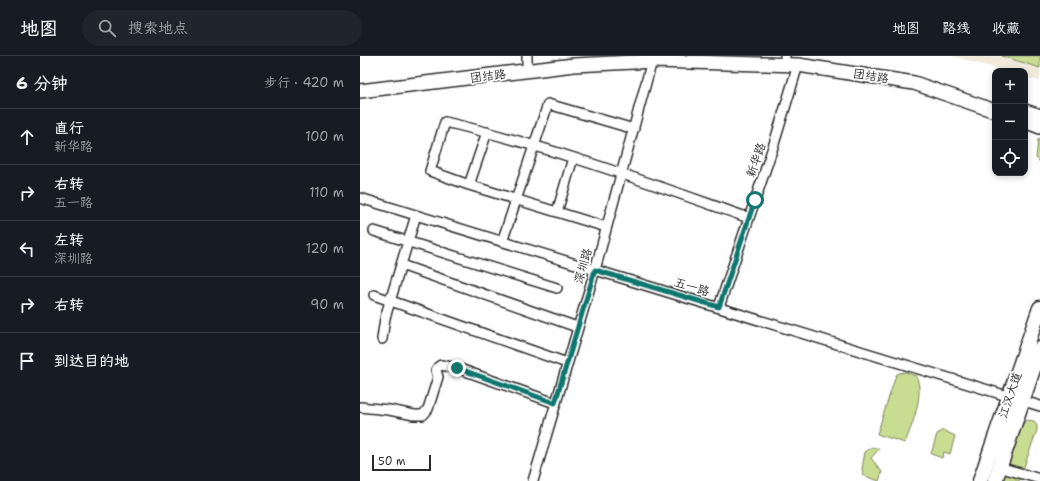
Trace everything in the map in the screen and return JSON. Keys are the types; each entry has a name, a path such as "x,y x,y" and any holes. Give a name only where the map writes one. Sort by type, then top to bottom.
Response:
{"main road":[{"name":"团结路","path":"360,84 527,60 602,56"},
{"name":"团结路","path":"761,56 782,56 916,76 992,101"},
{"name":"团结路","path":"360,92 574,65 653,59 798,65 914,83 992,110"},
{"path":"1028,113 1040,116"},
{"path":"1028,123 1040,127"},
{"name":"江汉大道","path":"995,481 1000,467 1016,398 1040,308"},
{"name":"江汉大道","path":"980,481 1016,398 1040,349"}],"street":[{"name":"深圳路","path":"533,481 577,327 595,270 653,59"},
{"name":"新华路","path":"719,307 774,144 798,65"},
{"path":"502,242 548,104 634,129"},
{"path":"606,227 469,185 430,171 445,122 487,132 622,173 749,218"},
{"path":"469,185 487,132"},
{"path":"557,212 573,158"},
{"name":"五一路","path":"360,198 1040,406"},
{"path":"382,339 385,318 416,215"},
{"path":"374,231 557,288"},
{"path":"401,265 577,327"},
{"path":"374,295 567,363"},
{"path":"360,407 423,415 428,409 438,377 436,370 441,365 457,368 555,403"},
{"path":"1000,467 1040,479"}],"shaded area":[{"path":"952,56 1040,56 1040,81 1028,78 1028,68 994,68"}],"green space":[{"path":"1002,56 1040,56 1040,68"},
{"path":"1038,139 1040,139 1040,162 1036,158"},
{"path":"906,372 916,376 919,392 916,410 905,443 877,434 896,375"},
{"path":"1027,420 1034,421 1037,426 1037,430 1019,481 1002,481 1022,424"},
{"path":"943,430 955,436 950,454 944,452 942,458 931,454 937,434"},
{"path":"872,447 879,449 871,458 882,472 879,481 862,475 865,452"}],"route":[{"path":"457,368 555,403 595,270 719,307 755,200"}]}
